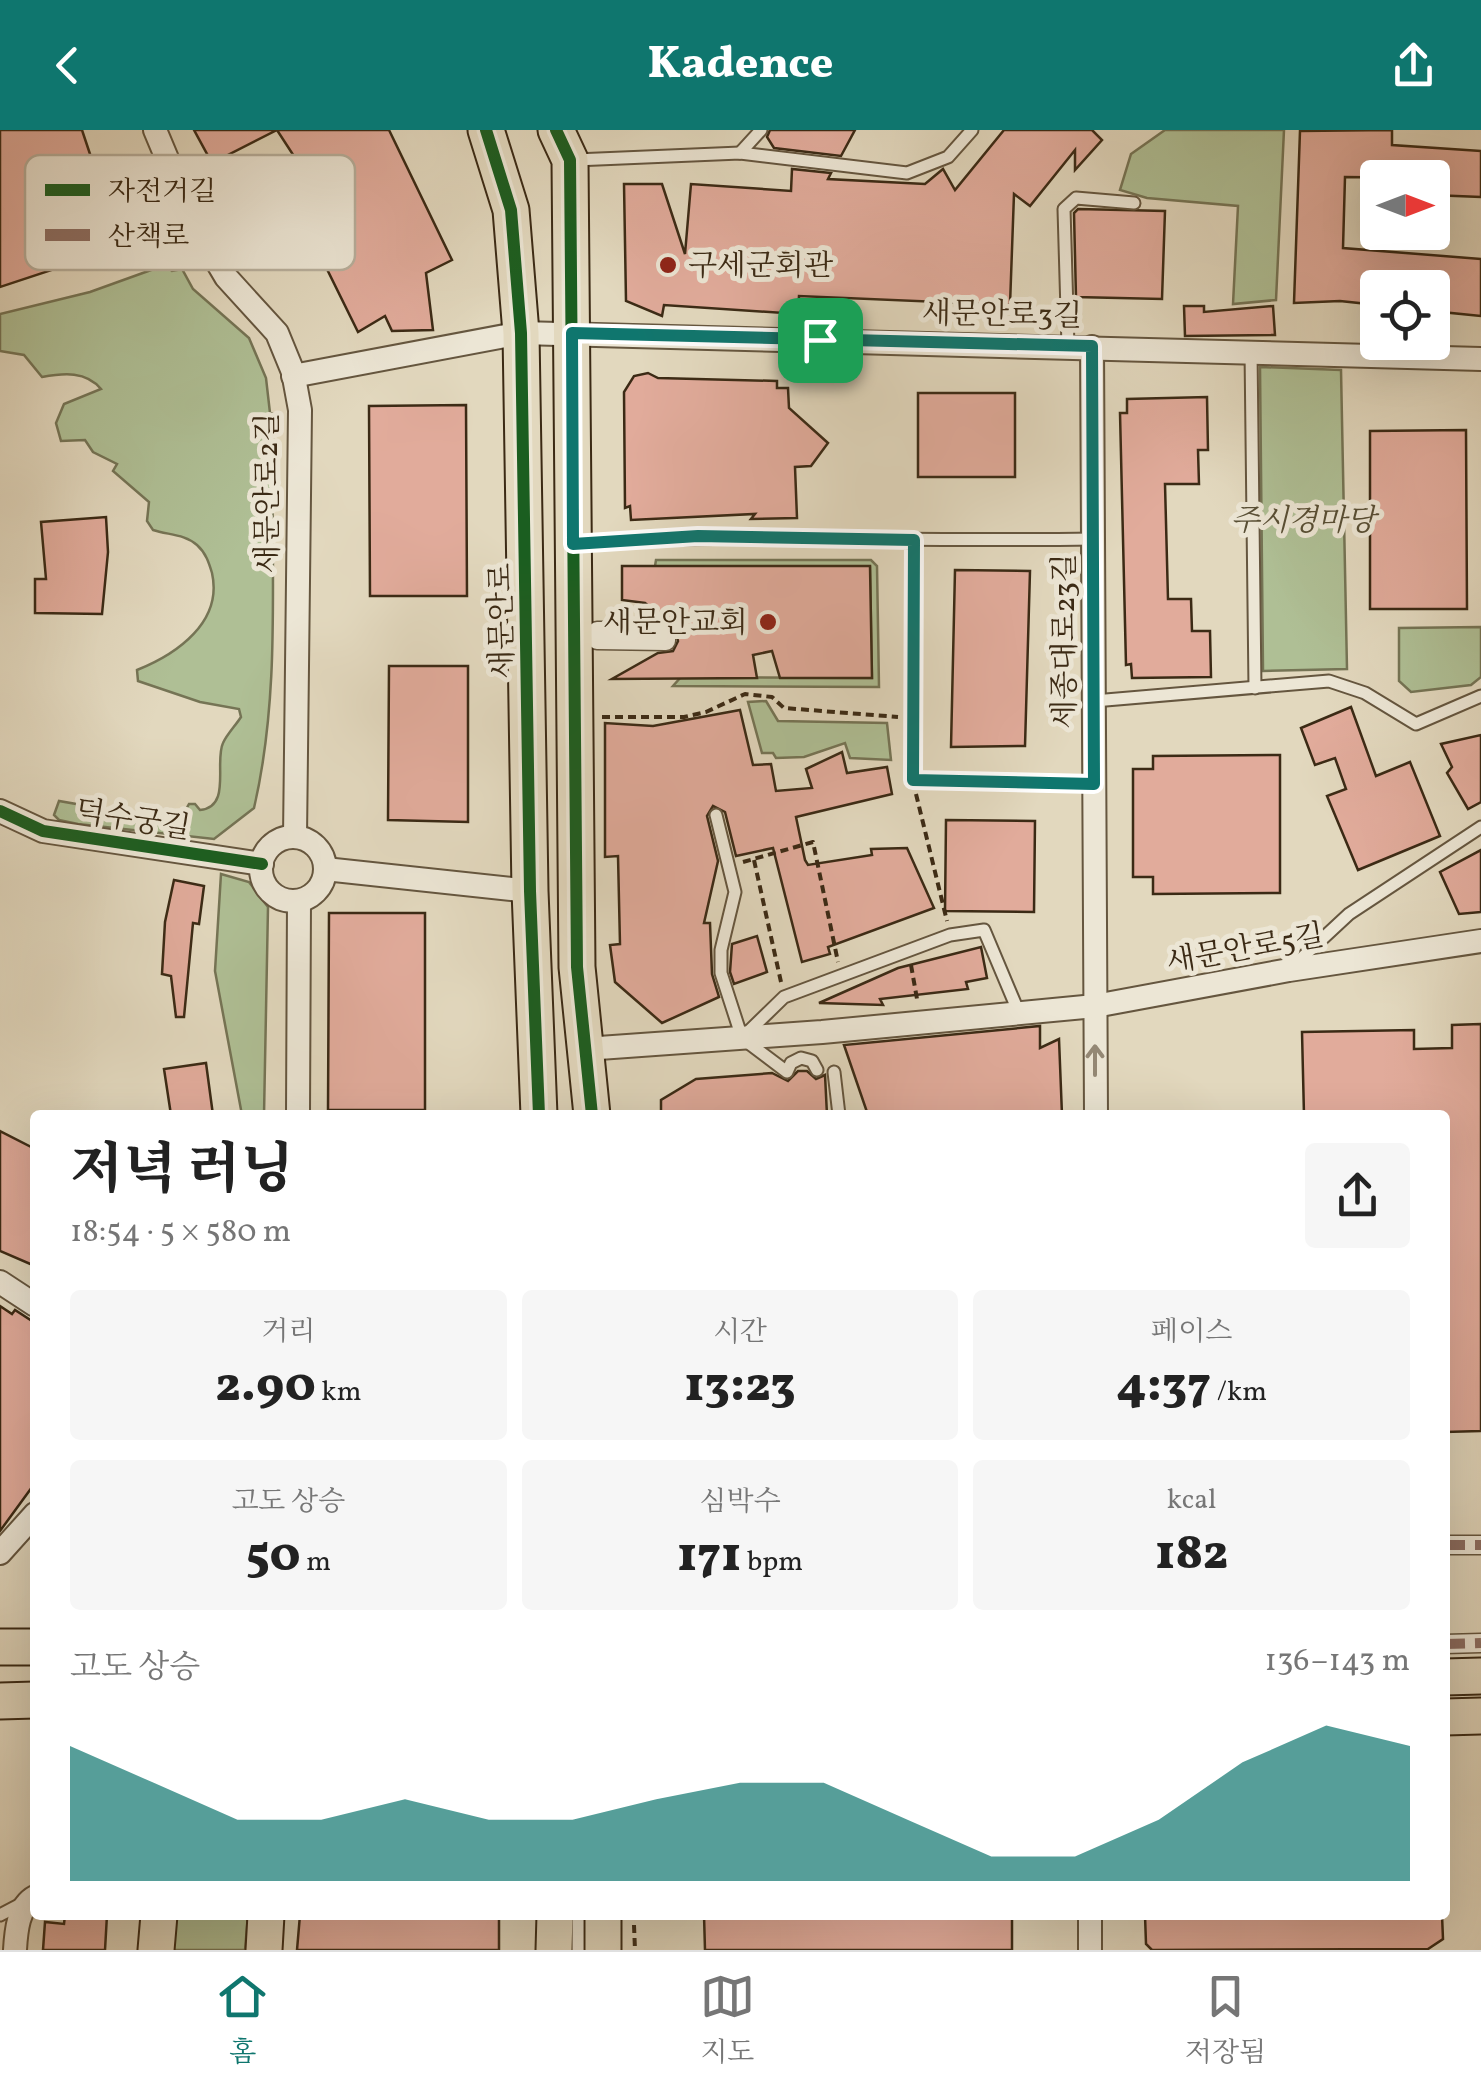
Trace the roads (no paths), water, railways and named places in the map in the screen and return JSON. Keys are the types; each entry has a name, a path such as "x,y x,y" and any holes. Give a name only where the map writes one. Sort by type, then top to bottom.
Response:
{"main road":[{"name":"새문안로","path":"486,130 511,210 521,333 530,891 540,1110"},
{"path":"563,145 572,333 577,967 591,1110"},
{"path":"0,1647 30,1646"},
{"path":"1450,1677 1481,1676"},
{"path":"0,1700 30,1700"},
{"path":"1450,1718 1481,1716"},
{"path":"156,1950 159,1920"},
{"path":"264,1950 266,1920"},
{"path":"554,1950 555,1920"},
{"path":"603,1920 603,1950"}],"street":[{"name":"새문안로2길","path":"155,130 165,155"},
{"name":"새문안로2길","path":"221,270 277,333 293,376 300,410 295,837"},
{"path":"293,376 521,333"},
{"name":"새문안로3길","path":"521,333 1481,359"},
{"name":"세종대로23길","path":"1092,346 1096,1110"},
{"name":"덕수궁길","path":"0,811 43,831 262,864"},
{"path":"295,837 320,851 325,869 318,890 299,901 277,897 269,890 263,880 262,864 268,849 295,837"},
{"path":"325,869 530,891"},
{"path":"298,1110 299,901"},
{"name":"새문안로5길","path":"585,1048 814,1033 1095,1006 1289,970 1481,941"},
{"path":"0,1282 30,1301"},
{"path":"0,1553 30,1520"},
{"path":"1450,1545 1481,1545"},
{"path":"1450,1644 1481,1643"},
{"path":"15,1950 16,1929 30,1901"},
{"path":"1090,1920 1090,1950"}],"lane":[{"path":"740,154 761,130"},
{"path":"563,145 740,154 907,173 948,157 972,130"},
{"path":"1068,346 1064,209 1076,198 1134,202"},
{"path":"1251,350 1255,688"},
{"path":"573,544 698,536 1093,539"},
{"path":"914,540 913,780 1094,784"},
{"path":"1094,701 1329,681 1365,692 1416,724 1481,696"},
{"path":"716,815 735,892 721,950 721,973 742,1038 786,1072 794,1060 801,1058 812,1061 818,1070 814,1033"},
{"path":"1289,970 1349,914 1481,827"},
{"path":"742,1038 784,997 950,935 984,930 1019,1014"},
{"path":"834,1072 831,1091 837,1110"},
{"path":"0,1915 30,1900"},
{"path":"578,1920 578,1950"}],"place":[{"name":"구세군회관","path":"668,265"},
{"name":"새문안교회","path":"768,622"}],"park label":[{"name":"주시경마당","path":"1303,520"}]}
